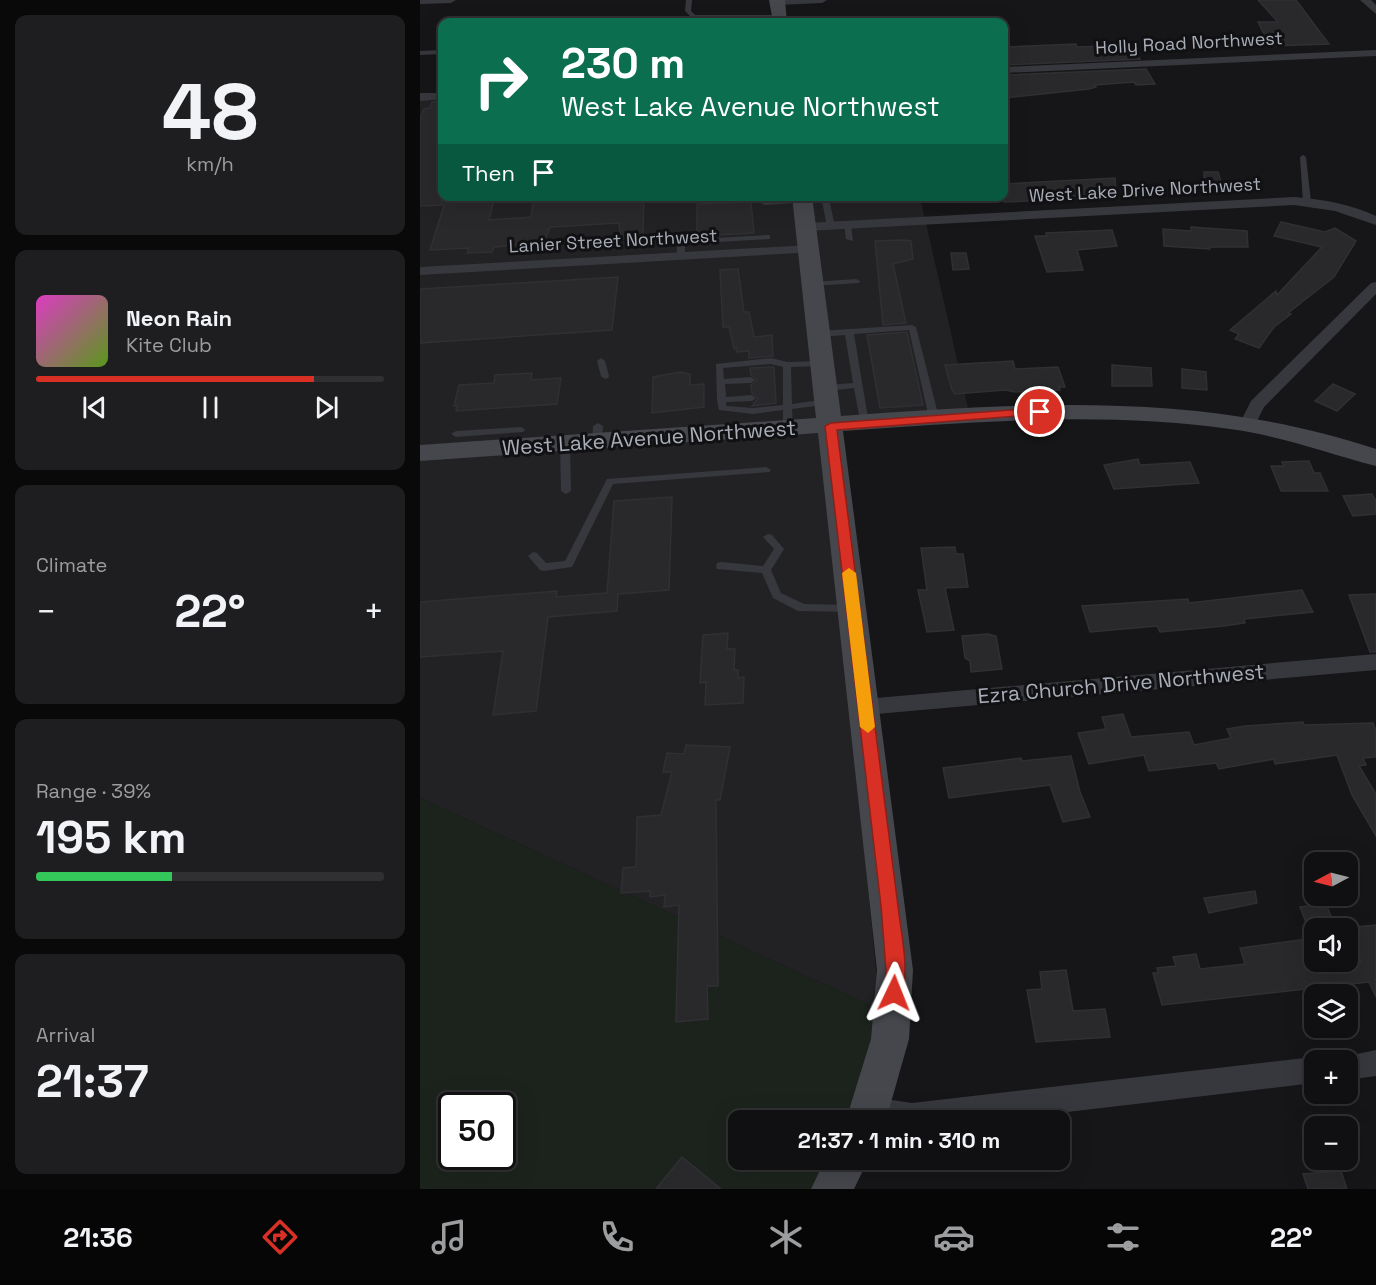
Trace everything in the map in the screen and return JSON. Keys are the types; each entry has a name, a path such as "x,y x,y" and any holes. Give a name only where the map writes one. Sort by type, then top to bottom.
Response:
{"main road":[{"path":"802,201 895,970 890,1039 870,1110"},
{"name":"West Lake Avenue Northwest","path":"420,453 460,440 565,444 598,434 788,418 828,406 864,424 1070,411 1156,413 1248,423 1336,442 1376,458"},
{"path":"832,1189 842,1170"}],"street":[{"path":"420,1 451,0"},
{"path":"779,10 822,0"},
{"path":"1365,0 1376,11"},
{"name":"Holly Road Northwest","path":"1008,70 1376,53"},
{"path":"420,97 438,96"},
{"name":"West Lake Drive Northwest","path":"807,238 831,226 849,232 1306,202 1353,210 1376,221"},
{"name":"Lanier Street Northwest","path":"420,272 681,256 807,238"},
{"path":"1248,423 1257,405 1376,286"},
{"name":"Ezra Church Drive Northwest","path":"865,707 1376,662"},
{"path":"1358,1065 1376,1063"},
{"path":"972,1110 1304,1071"}],"lane":[{"path":"689,0 688,11 693,17 779,10"},
{"path":"420,53 438,52"},
{"path":"1303,157 1306,202"},
{"path":"765,203 780,201"},
{"path":"827,201 831,226"},
{"path":"813,284 856,281"},
{"path":"819,334 912,327 934,418"},
{"path":"849,331 864,424"},
{"path":"600,361 605,376"},
{"path":"787,365 788,418 722,408 719,366 771,362 787,365 823,363"},
{"path":"774,378 787,378"},
{"path":"721,381 751,380"},
{"path":"828,406 858,385"},
{"path":"776,397 788,396"},
{"path":"721,400 752,398"},
{"path":"460,440 520,430"},
{"path":"565,444 566,491"},
{"path":"533,556 544,567 568,564 610,481 766,470"},
{"path":"766,570 779,549 768,537"},
{"path":"721,566 766,570"},
{"path":"766,570 777,595 802,608 853,609"}],"shaded area":[{"path":"438,96 438,201 921,201 968,408 823,430 880,1010 420,798 420,97"},
{"path":"420,798 880,1010 859,1110 728,1110 728,1170 847,1170 843,1189 420,1189"}],"building":[{"path":"1258,0 1296,0 1329,44 1270,46 1258,22 1278,22"},
{"path":"1076,44 1077,47 1132,45 1140,59 1008,65 1008,47"},
{"path":"1146,69 1155,84 1136,85 1134,82 1095,85 1096,87 1089,89 1008,98 1008,75"},
{"path":"438,101 438,201 442,201 442,205 420,206 420,119 424,109 430,108 432,102"},
{"path":"1204,172 1218,172 1223,188 1204,188"},
{"path":"1115,178 1116,192 1077,195 1071,197 1072,199 1004,202 1008,201 1008,184"},
{"path":"445,201 494,201 489,220 531,217 533,201 644,201 643,237 621,239 619,223 550,227 544,243 494,247 492,252 467,253 469,248 430,250"},
{"path":"751,202 754,233 697,236 697,204"},
{"path":"1281,222 1325,232 1335,228 1356,241 1334,277 1288,313 1291,314 1274,327 1259,348 1235,339 1239,334 1230,330 1276,291 1277,295 1322,247 1274,236"},
{"path":"1191,227 1247,231 1248,247 1210,247 1210,249 1164,246 1163,229 1191,231"},
{"path":"1112,230 1117,246 1077,250 1083,270 1047,272 1035,236 1047,236 1046,233"},
{"path":"875,241 911,241 913,259 893,264 906,323 883,325"},
{"path":"951,253 966,253 969,269 953,270"},
{"path":"738,269 744,312 749,312 754,337 772,335 773,356 749,358 749,351 737,352 736,348 734,349 729,327 723,327 720,270"},
{"path":"618,277 612,330 420,343 420,289"},
{"path":"907,332 923,405 880,408 867,335"},
{"path":"1013,361 1015,369 1058,367 1065,387 1059,387 1060,390 1015,392 1005,390 955,394 945,365"},
{"path":"1112,365 1151,368 1152,386 1112,386"},
{"path":"774,367 776,403 752,406 758,398 752,393 751,385 757,380 751,375 750,368"},
{"path":"1182,369 1206,372 1207,390 1182,388"},
{"path":"680,372 690,374 690,385 704,384 704,407 652,413 653,377"},
{"path":"532,373 531,380 561,378 557,404 456,411 457,406 454,406 459,385 494,383 495,375"},
{"path":"1333,384 1355,394 1337,411 1315,401"},
{"path":"1138,459 1140,465 1190,462 1199,483 1114,489 1104,465"},
{"path":"1309,461 1314,473 1320,473 1328,491 1281,491 1271,466 1284,466 1282,462"},
{"path":"1372,494 1376,501 1376,514 1353,516 1343,496"},
{"path":"672,497 669,590 618,594 617,611 548,617 536,711 493,715 503,651 420,657 420,602 557,591 556,597 607,593 614,501"},
{"path":"955,547 956,554 963,554 968,587 945,588 954,630 927,632 918,590 927,590 921,548"},
{"path":"1302,590 1313,612 1244,619 1245,623 1224,626 1160,632 1157,626 1090,632 1082,606 1188,599 1189,603"},
{"path":"1376,594 1376,652 1370,652 1349,595"},
{"path":"728,633 727,649 735,649 734,670 738,670 738,678 744,677 743,703 705,705 706,682 700,683 703,635"},
{"path":"988,634 996,636 1002,669 971,672 970,661 965,658 962,636"},
{"path":"1123,714 1131,737 1189,732 1194,745 1231,738 1227,729 1245,726 1303,722 1304,725 1373,723 1376,731 1376,757 1363,758 1366,765 1359,766 1376,794 1376,836 1352,795 1337,755 1275,764 1274,759 1219,769 1216,763 1149,771 1144,755 1089,764 1078,733 1106,729 1102,717"},
{"path":"686,745 730,747 720,800 716,800 718,986 707,986 708,1019 676,1022 679,905 664,907 665,895 650,897 650,891 621,893 623,868 636,867 637,817 661,815 672,772 663,772 667,753 684,754"},
{"path":"1071,756 1080,792 1090,817 1063,822 1050,785 949,798 943,768 1021,758 1022,761"},
{"path":"1255,891 1257,903 1209,913 1204,898"},
{"path":"1327,906 1332,918 1304,918 1300,907"},
{"path":"1376,925 1376,997 1369,982 1304,984 1304,989 1162,1005 1153,973 1158,973 1157,968 1176,966 1173,957 1196,954 1200,969 1245,964 1240,948 1304,939 1304,972 1358,972 1358,962 1361,962 1358,955 1358,927"},
{"path":"1066,970 1073,1011 1105,1009 1110,1037 1036,1042 1027,990 1042,989 1040,972"},
{"path":"682,1157 721,1189 656,1189"},
{"path":"1341,1171 1347,1189 1308,1189 1303,1174"}],"slow traffic":[{"path":"849,573 868,727"}],"route":[{"path":"894,993 895,970 890,906 831,426 981,414 1040,412"}]}
